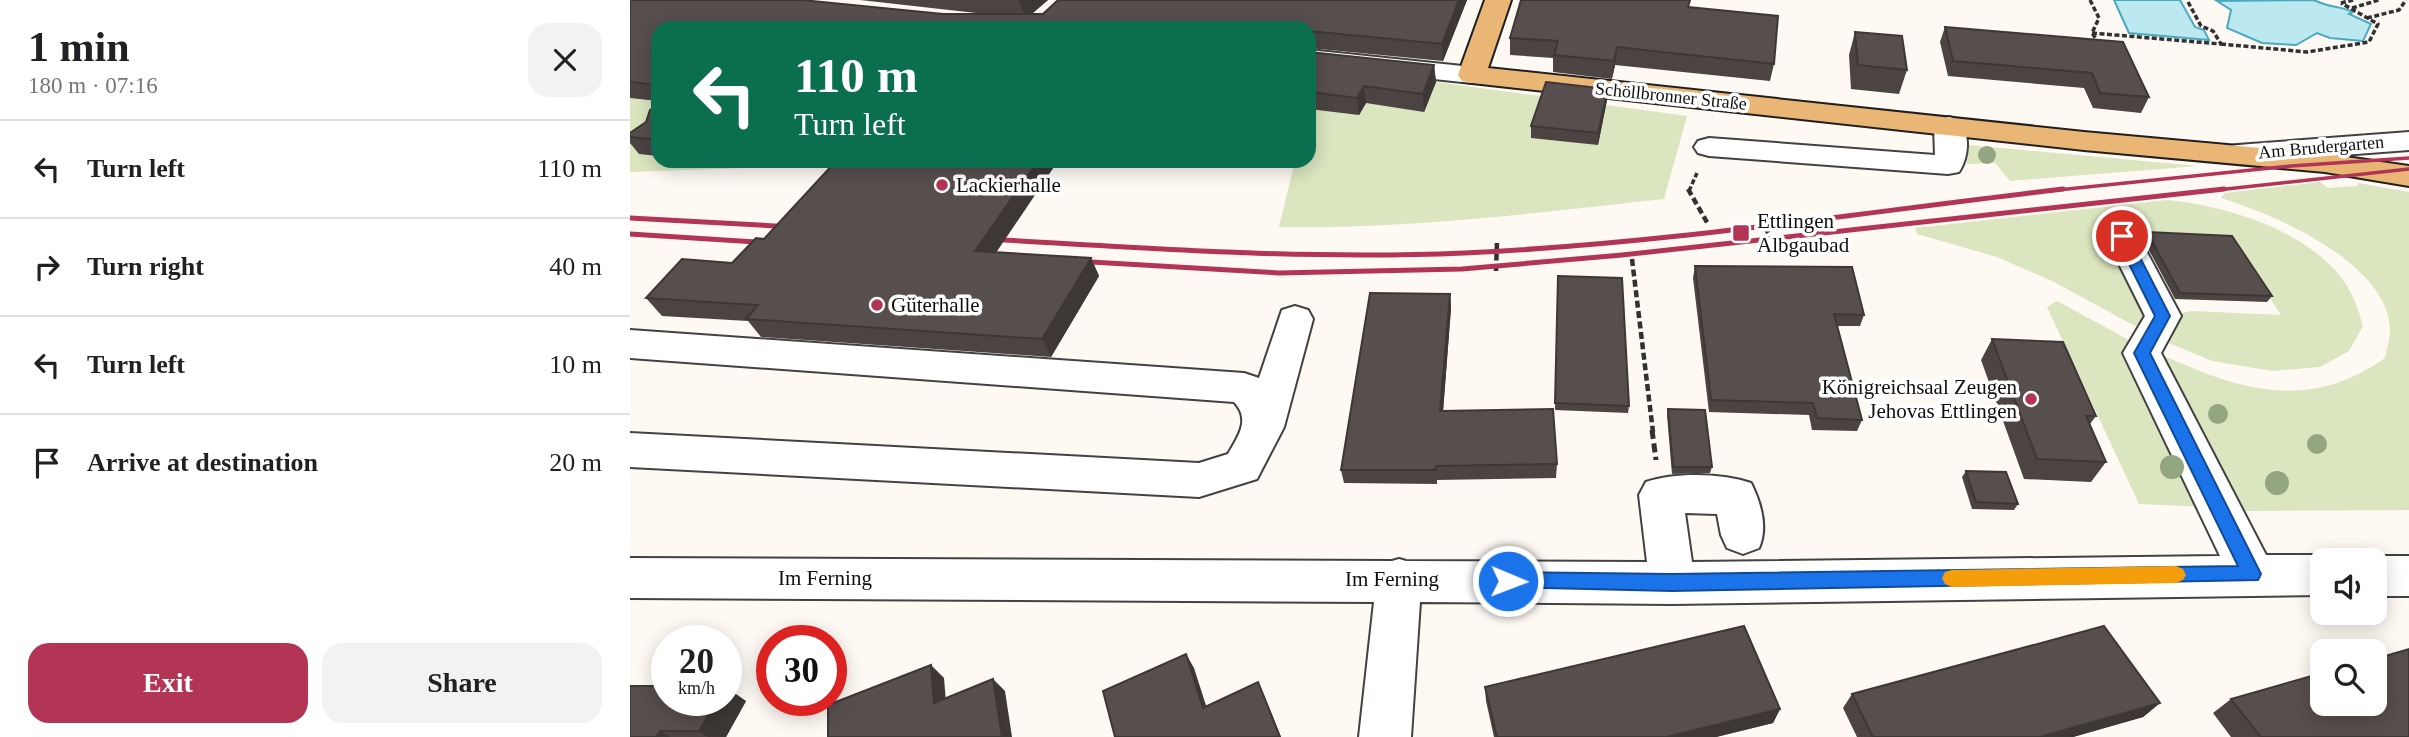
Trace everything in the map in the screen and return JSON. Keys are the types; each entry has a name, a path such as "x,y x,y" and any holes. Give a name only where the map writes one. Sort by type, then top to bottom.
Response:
{"main road":[{"path":"1472,75 1498,0"},
{"name":"Schöllbronner Straße","path":"1472,75 2325,163 2409,176"},
{"name":"Schöllbronner Straße","path":"1949,126 2122,127 2325,163"}],"street":[{"name":"Schöllbronner Straße","path":"1316,59 1472,75"},
{"path":"1709,147 1948,164 1952,144 1949,126"},
{"name":"Am Brudergarten","path":"2234,154 2409,141"},
{"path":"2122,236 2163,316 2142,353 2252,574"},
{"path":"630,450 1199,480 1242,467 1264,427 1295,319"},
{"path":"630,344 1244,388 1260,404 1264,427"},
{"path":"1672,583 1661,495 1736,496 1743,535"},
{"name":"Im Ferning","path":"630,578 1399,579 1672,583 2310,575"},
{"path":"2387,576 2409,576"},
{"path":"1385,737 1399,579"}],"path":[{"path":"2090,0 2099,18 2092,33"},
{"path":"2186,0 2201,26 2213,31 2221,44"},
{"path":"2092,33 2306,51 2369,42 2378,24 2341,3 2353,0"},
{"path":"2351,8 2379,0"},
{"path":"2366,18 2399,10 2406,0"},
{"path":"2092,33 2103,51 2094,50"},
{"path":"1708,224 1688,189 1709,147"},
{"path":"1759,218 1775,244"},
{"path":"1496,271 1497,242"},
{"path":"1632,259 1661,495"}],"green space":[{"path":"651,32 651,168 741,168 630,172 630,44"},
{"path":"1319,66 1687,116 1664,199 1423,223 1279,227 1293,168 1316,168 1316,78"},
{"path":"1968,145 2198,166 2010,181 1995,163 1967,164"},
{"path":"2320,182 2328,188 2358,186 2358,183 2409,192 2409,510 2236,511 2158,353 2216,377 2272,390 2328,386 2356,375 2385,358 2390,332 2385,307 2371,285 2351,264 2298,230 2270,216 2221,198 2225,193"},
{"path":"2167,200 2192,203 2245,217 2272,227 2319,255 2338,274 2352,295 2360,314 2363,326 2349,351 2320,367 2272,371 2212,361 2162,340 2182,313 2192,311 2281,315 2231,238 2111,233 2151,309 2137,327 2052,281 1997,257 1917,234 1915,228"},
{"path":"2057,301 2129,340 2205,507 2139,504 2047,307"}],"water":[{"path":"2114,0 2180,0 2195,27 2204,30 2209,40 2129,33"},
{"path":"2314,0 2349,10 2353,12 2349,14 2371,24 2363,41 2330,38 2317,33 2296,45 2262,43 2227,28 2231,10 2217,1"}],"building":[{"path":"630,0 802,0 943,14 1043,14 1058,0 1459,0 1442,44 1316,32 1316,21 651,21 651,84 630,82"},
{"path":"1521,0 1690,0 1688,7 1778,16 1774,64 1617,47 1614,61 1554,55 1558,41 1510,38"},
{"path":"1945,27 2123,42 2149,97 2100,93 2092,73 1953,61"},
{"path":"1855,32 1902,36 1907,70 1858,65"},
{"path":"1316,53 1434,65 1423,94 1364,86 1357,98 1316,93"},
{"path":"1546,82 1608,89 1598,133 1531,126"},
{"path":"650,110 651,139 630,137 630,133 646,122"},
{"path":"830,168 1033,168 975,251 1091,258 1042,339 746,319 758,305 646,298 682,259 732,263 756,238 764,239"},
{"path":"2147,232 2232,236 2272,296 2180,293"},
{"path":"1695,266 1852,267 1864,315 1834,314 1862,420 1817,418 1813,403 1711,400"},
{"path":"1558,276 1622,278 1629,406 1555,403"},
{"path":"1370,293 1450,294 1440,411 1553,409 1557,464 1436,466 1435,470 1341,470"},
{"path":"1992,339 2063,342 2096,416 2086,416 2106,462 2037,459"},
{"path":"1668,409 1705,410 1712,467 1673,467"},
{"path":"1966,471 2006,472 2018,504 1976,502"},
{"path":"1744,626 1780,709 1667,737 1497,737 1485,687"},
{"path":"2104,626 2160,703 2040,737 1873,737 1852,694"},
{"path":"2409,649 2409,737 2261,737 2231,699 2310,676 2310,716 2387,716 2387,655"},
{"path":"1186,654 1203,708 1258,682 1280,737 1115,737 1103,691"},
{"path":"931,665 934,703 993,679 1002,737 828,737 828,716 847,716 847,698"},
{"path":"630,686 651,686 651,716 708,716 699,731 660,731 656,737 630,737"}],"railway":[{"path":"2048,191 2291,166 2409,158"},
{"path":"2208,191 2409,169"},
{"path":"986,239 1284,254 1464,253 1689,235 2063,189"},
{"path":"1074,261 1279,273 1462,269 1622,255 2224,189"},
{"path":"630,218 794,227"},
{"path":"630,234 773,243"}],"slow traffic":[{"path":"1952,578 2176,575"}],"place":[{"name":"Lackierhalle","path":"942,185"},
{"name":"Ettlingen Albgaubad","path":"1741,233"},
{"name":"Güterhalle","path":"877,305"},
{"name":"Königreichsaal Zeugen Jehovas Ettlingen","path":"2031,399"}],"route":[{"path":"1508,581 1672,583 2252,574 2142,353 2163,316 2122,236"}]}
